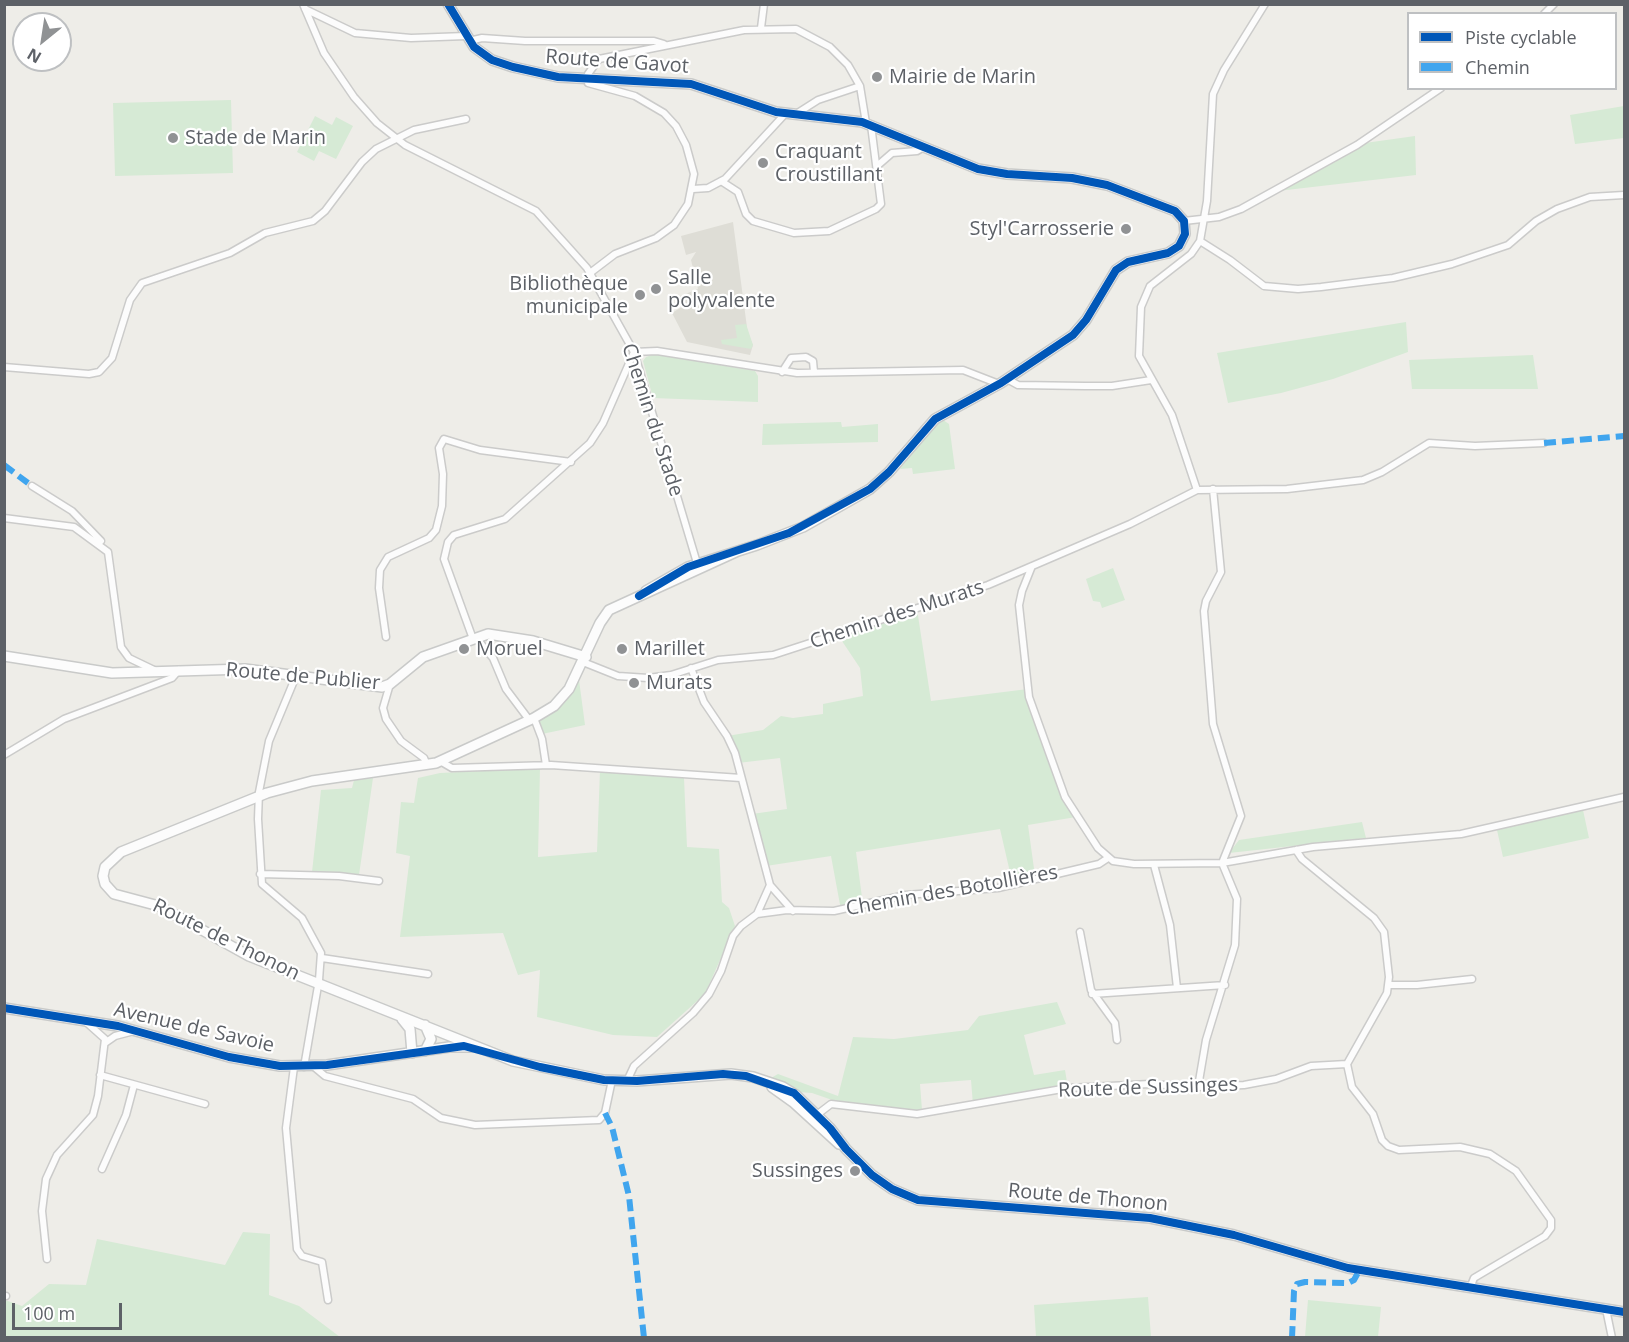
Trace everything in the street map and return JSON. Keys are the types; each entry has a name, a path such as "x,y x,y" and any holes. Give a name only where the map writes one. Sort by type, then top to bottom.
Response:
{"street":[{"name":"Route de Gavot","path":"448,4 467,38 479,52 499,63 549,76 699,85 785,114 869,123 963,164 991,172 1095,182 1170,209 1184,221"},
{"path":"761,28 764,4"},
{"path":"1265,4 1224,70 1213,94 1207,201 1200,241 1191,255 1154,281 1144,296 1138,346 1140,360 1172,415 1197,490 1295,488 1363,480 1382,472 1429,443 1476,447 1544,443"},
{"path":"304,7 355,33 411,38 654,41 664,44"},
{"name":"Chemin du Stade","path":"304,7 315,36 333,68 365,111 394,139 532,209 580,258 634,352 698,567"},
{"path":"590,273 615,254 650,241 670,229 683,214 693,189 693,161 676,126 653,105 630,94 591,85 586,78 599,59 664,44 761,28 791,28 810,34 843,59 860,86 877,166 882,200 880,206 824,232 794,233 753,220 746,214 738,192 721,181"},
{"path":"796,115 799,110 818,100 860,86"},
{"path":"1184,221 1202,220 1241,209 1338,156 1438,90"},
{"path":"693,189 708,188 721,181 785,114"},
{"path":"4,367 89,374 99,372 112,358 130,300 142,283 230,253 264,233 318,218 366,158 394,139 421,128 466,119"},
{"path":"877,166 892,153 917,151 924,147"},
{"path":"1200,241 1264,286 1298,289 1322,287 1394,278 1452,264 1508,245 1536,221 1557,209 1590,197 1624,195"},
{"name":"Route de Thonon","path":"1184,221 1185,234 1179,246 1168,253 1121,266 1111,275 1078,331 1003,382 934,419 889,472 863,494 803,527 698,567 663,588 618,604 606,614 565,695 532,719 427,765 312,781 259,796 121,852 107,864 103,880 114,894 159,906 235,950 482,1050 529,1065 627,1081 723,1074 764,1081 790,1090 814,1117 883,1184 918,1200 1150,1218 1234,1235 1348,1269 1624,1312"},
{"path":"546,765 542,739 532,719 507,689 493,658 474,639 444,559 448,542 454,536 505,519 571,462 596,436 634,352 657,351 782,372 958,370 1018,385 1112,386 1151,380"},
{"path":"782,372 791,358 806,357 813,361 814,372"},
{"path":"386,637 378,588 380,570 388,557 426,539 436,530 443,495 439,448 441,441 447,438 480,450 571,462"},
{"path":"32,486 72,511 108,552 123,651 133,661 154,670"},
{"path":"1198,1087 1206,1040 1234,951 1238,911 1235,893 1222,864 1223,857 1240,824 1241,816 1212,724 1204,611 1206,601 1221,572 1213,489"},
{"name":"Chemin des Murats","path":"585,659 612,674 634,678 659,677 718,660 787,652 971,591 1130,524 1197,490"},
{"path":"4,518 74,527 108,552"},
{"path":"1032,566 1019,605 1029,698 1065,797 1093,842 1108,858 1127,864 1222,864 1296,850 1461,834 1624,797"},
{"name":"Route de Publier","path":"4,656 112,673 245,669 378,687 390,684 419,659 474,639 501,634 543,644 585,659"},
{"path":"691,668 704,702 729,740 739,767 770,885 793,910"},
{"path":"4,755 64,719 172,678 179,670"},
{"path":"296,676 272,732 259,796 260,874 263,886 305,923 322,958 304,1067 286,1128 297,1249 302,1256 322,1262 328,1300"},
{"path":"390,684 383,708 386,719 400,741 424,758 427,765"},
{"path":"440,761 452,768 546,765 741,778"},
{"path":"1296,850 1302,859 1369,913 1382,927 1387,942 1389,985 1382,1006 1347,1064 1354,1091 1373,1114 1382,1140 1388,1146 1403,1150 1428,1147 1468,1148 1497,1158 1516,1171 1549,1216 1551,1228 1540,1239 1474,1278 1470,1288"},
{"name":"Chemin des Botollières","path":"757,914 793,910 841,910 906,896 998,888 1099,864 1108,858"},
{"path":"1154,865 1172,932 1177,988"},
{"path":"260,874 339,876 379,881"},
{"path":"627,1081 634,1066 703,1002 718,978 737,931 757,914 770,885"},
{"path":"1080,932 1092,994 1115,1023 1117,1040"},
{"path":"322,958 428,974"},
{"path":"1389,985 1417,985 1472,979"},
{"path":"1092,994 1225,985"},
{"name":"Avenue de Savoie","path":"4,1008 135,1030 229,1057 304,1067 464,1046 482,1050"},
{"path":"397,1016 410,1029 412,1053"},
{"path":"47,1259 42,1211 46,1179 57,1155 93,1115 98,1096 105,1043 101,1033 83,1020"},
{"path":"425,1025 431,1036 425,1051"},
{"path":"105,1043 115,1036 135,1030"},
{"name":"Route de Sussinges","path":"814,1117 831,1104 917,1114 1068,1088 1150,1084 1198,1087 1250,1084 1276,1079 1311,1066 1347,1064"},
{"path":"304,1067 324,1076 413,1099 444,1119 480,1125 599,1120 605,1113 612,1080"},
{"path":"100,1075 205,1104"},
{"path":"102,1169 126,1115 134,1085"},
{"path":"1606,1309 1612,1338"}],"shaded area":[{"path":"733,222 748,335 753,345 750,355 687,342 672,313 685,305 680,296 698,289 691,260 696,252 686,255 681,236"}],"green space":[{"name":"Stade de Marin","path":"231,100 233,173 115,176 113,103"},
{"path":"1624,106 1624,138 1575,144 1570,115"},
{"path":"315,116 332,125 336,117 353,126 336,159 319,151 314,161 297,152"},
{"path":"1415,136 1416,175 1278,191 1365,143"},
{"path":"1406,322 1408,352 1333,379 1281,393 1228,403 1217,353"},
{"path":"746,324 753,345 751,349 722,344 721,340 737,338 735,325"},
{"path":"655,354 755,371 758,376 758,402 653,398 643,361 646,357"},
{"path":"1533,355 1538,389 1412,389 1409,360"},
{"path":"943,420 949,424 955,469 913,474 912,468 900,469 930,430"},
{"path":"841,422 842,427 878,424 878,442 762,445 763,424"},
{"path":"1113,568 1125,600 1102,608 1100,602 1093,601 1086,579"},
{"path":"917,609 931,701 1028,689 1034,714 1076,817 1028,825 1035,876 1012,881 1000,829 856,852 863,905 841,910 831,856 766,866 752,814 787,809 780,758 738,763 727,736 763,730 781,716 793,718 823,714 823,704 863,696 860,668 838,635"},
{"path":"579,680 585,725 542,734 539,721 560,705"},
{"path":"540,768 538,857 597,852 600,770 684,778 687,847 719,849 722,902 729,908 735,926 705,994 657,1037 613,1035 537,1017 540,970 518,975 503,933 400,937 410,856 396,853 401,802 414,803 418,778 440,773"},
{"path":"373,778 359,875 312,872 321,790 352,788 354,780"},
{"path":"1583,810 1589,838 1503,857 1497,830"},
{"path":"1362,822 1366,838 1229,853 1239,840"},
{"path":"1057,1002 1066,1024 1024,1035 1034,1075 1065,1070 1068,1088 973,1105 971,1080 920,1084 922,1110 907,1111 838,1102 812,1093 798,1092 771,1078 778,1074 838,1096 853,1037 894,1039 968,1030 979,1016"},
{"path":"243,1232 270,1234 269,1295 299,1306 340,1337 5,1337 5,1300 22,1306 49,1284 86,1285 97,1239 225,1265"},
{"path":"1148,1297 1151,1337 1036,1337 1034,1305"},
{"path":"1308,1300 1381,1307 1378,1337 1305,1337"}],"marked path":[{"path":"1544,443 1624,436"},
{"path":"4,465 32,486"},
{"path":"605,1113 612,1127 629,1196 644,1338"},
{"path":"1292,1338 1294,1291 1297,1284 1305,1282 1348,1283 1354,1280 1359,1271"}],"cycle path":[{"path":"448,4 474,47 492,60 513,67 558,77 691,84 776,112 862,122 978,169 1007,174 1072,178 1107,185 1175,211 1184,221 1185,234 1179,246 1168,253 1128,262 1116,270 1086,320 1073,335 1001,383 935,419 889,472 870,489 789,533 688,567 639,596"},
{"path":"4,1008 118,1026 229,1057 280,1066 327,1065 464,1046 540,1067 604,1080 637,1081 723,1074 746,1076 794,1093 830,1128 846,1149 872,1175 892,1189 918,1200 1150,1218 1234,1235 1348,1268 1624,1312"}],"place":[{"name":"Mairie de Marin","path":"877,77"},
{"name":"Stade de Marin","path":"173,138"},
{"name":"Craquant Croustillant","path":"763,163"},
{"name":"Styl'Carrosserie","path":"1126,229"},
{"name":"Salle polyvalente","path":"656,289"},
{"name":"Bibliothèque municipale","path":"640,295"},
{"name":"Moruel","path":"464,649"},
{"name":"Marillet","path":"622,649"},
{"name":"Murats","path":"634,683"},
{"name":"Sussinges","path":"855,1171"}]}
